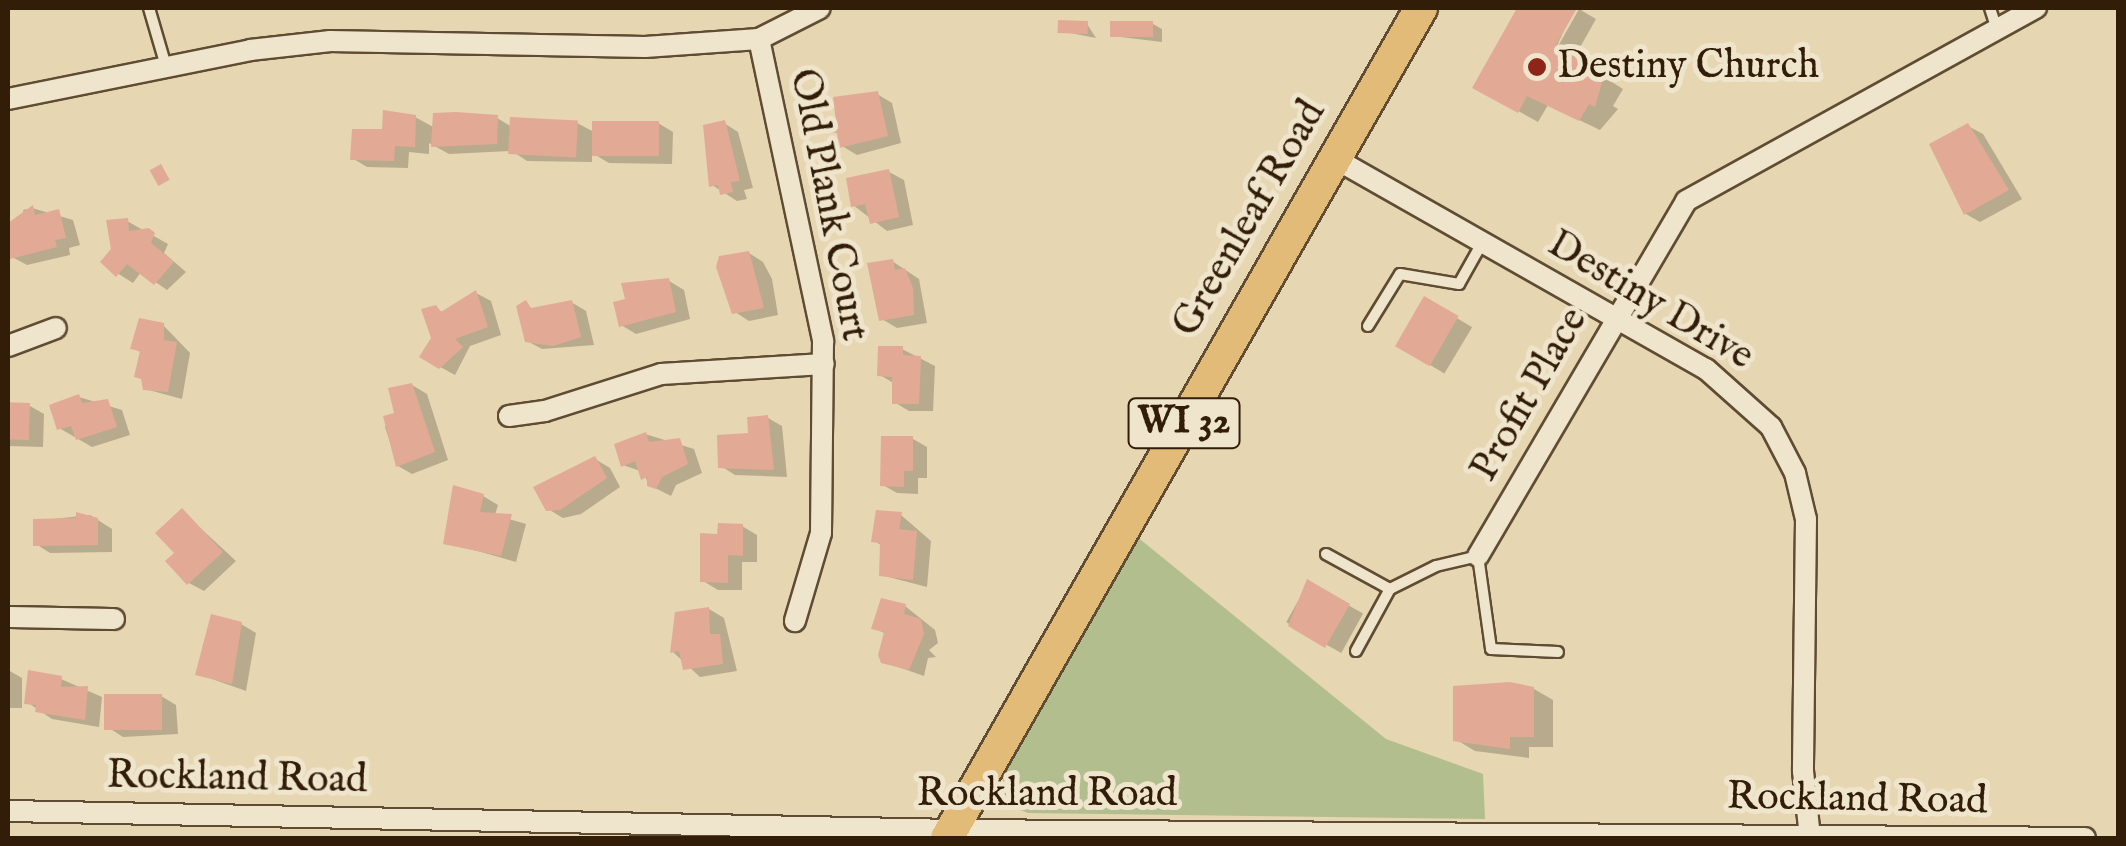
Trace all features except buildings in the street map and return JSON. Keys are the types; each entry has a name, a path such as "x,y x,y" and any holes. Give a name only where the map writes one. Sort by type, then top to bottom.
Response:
{"main road":[{"name":"Greenleaf Road","path":"950,834 1420,8"}],"street":[{"path":"8,99 166,66 330,41 644,46 759,39 820,8"},
{"name":"Profit Place","path":"1478,556 1615,316 1686,201 2036,8"},
{"name":"Old Plank Court","path":"759,39 818,300 824,364 821,533 796,621"},
{"name":"Destiny Drive","path":"1334,158 1615,316 1740,393 1771,427 1795,474 1807,536 1804,771 1810,836"},
{"path":"8,346 56,328"},
{"path":"509,416 558,407 660,374 824,364"},
{"path":"8,617 114,618"},
{"name":"Rockland Road","path":"8,810 950,834 2086,838"}],"lane":[{"path":"149,8 166,66"},
{"path":"1990,8 1997,29"},
{"path":"1368,326 1400,274 1458,284 1482,242"},
{"path":"1326,554 1390,589"},
{"path":"1356,650 1390,589 1436,566 1478,556 1492,649 1558,652"}],"green space":[{"path":"1136,536 1386,739 1483,774 1485,819 1028,813 1003,803 1003,761"}],"place":[{"name":"Destiny Church","path":"1537,67"}]}
